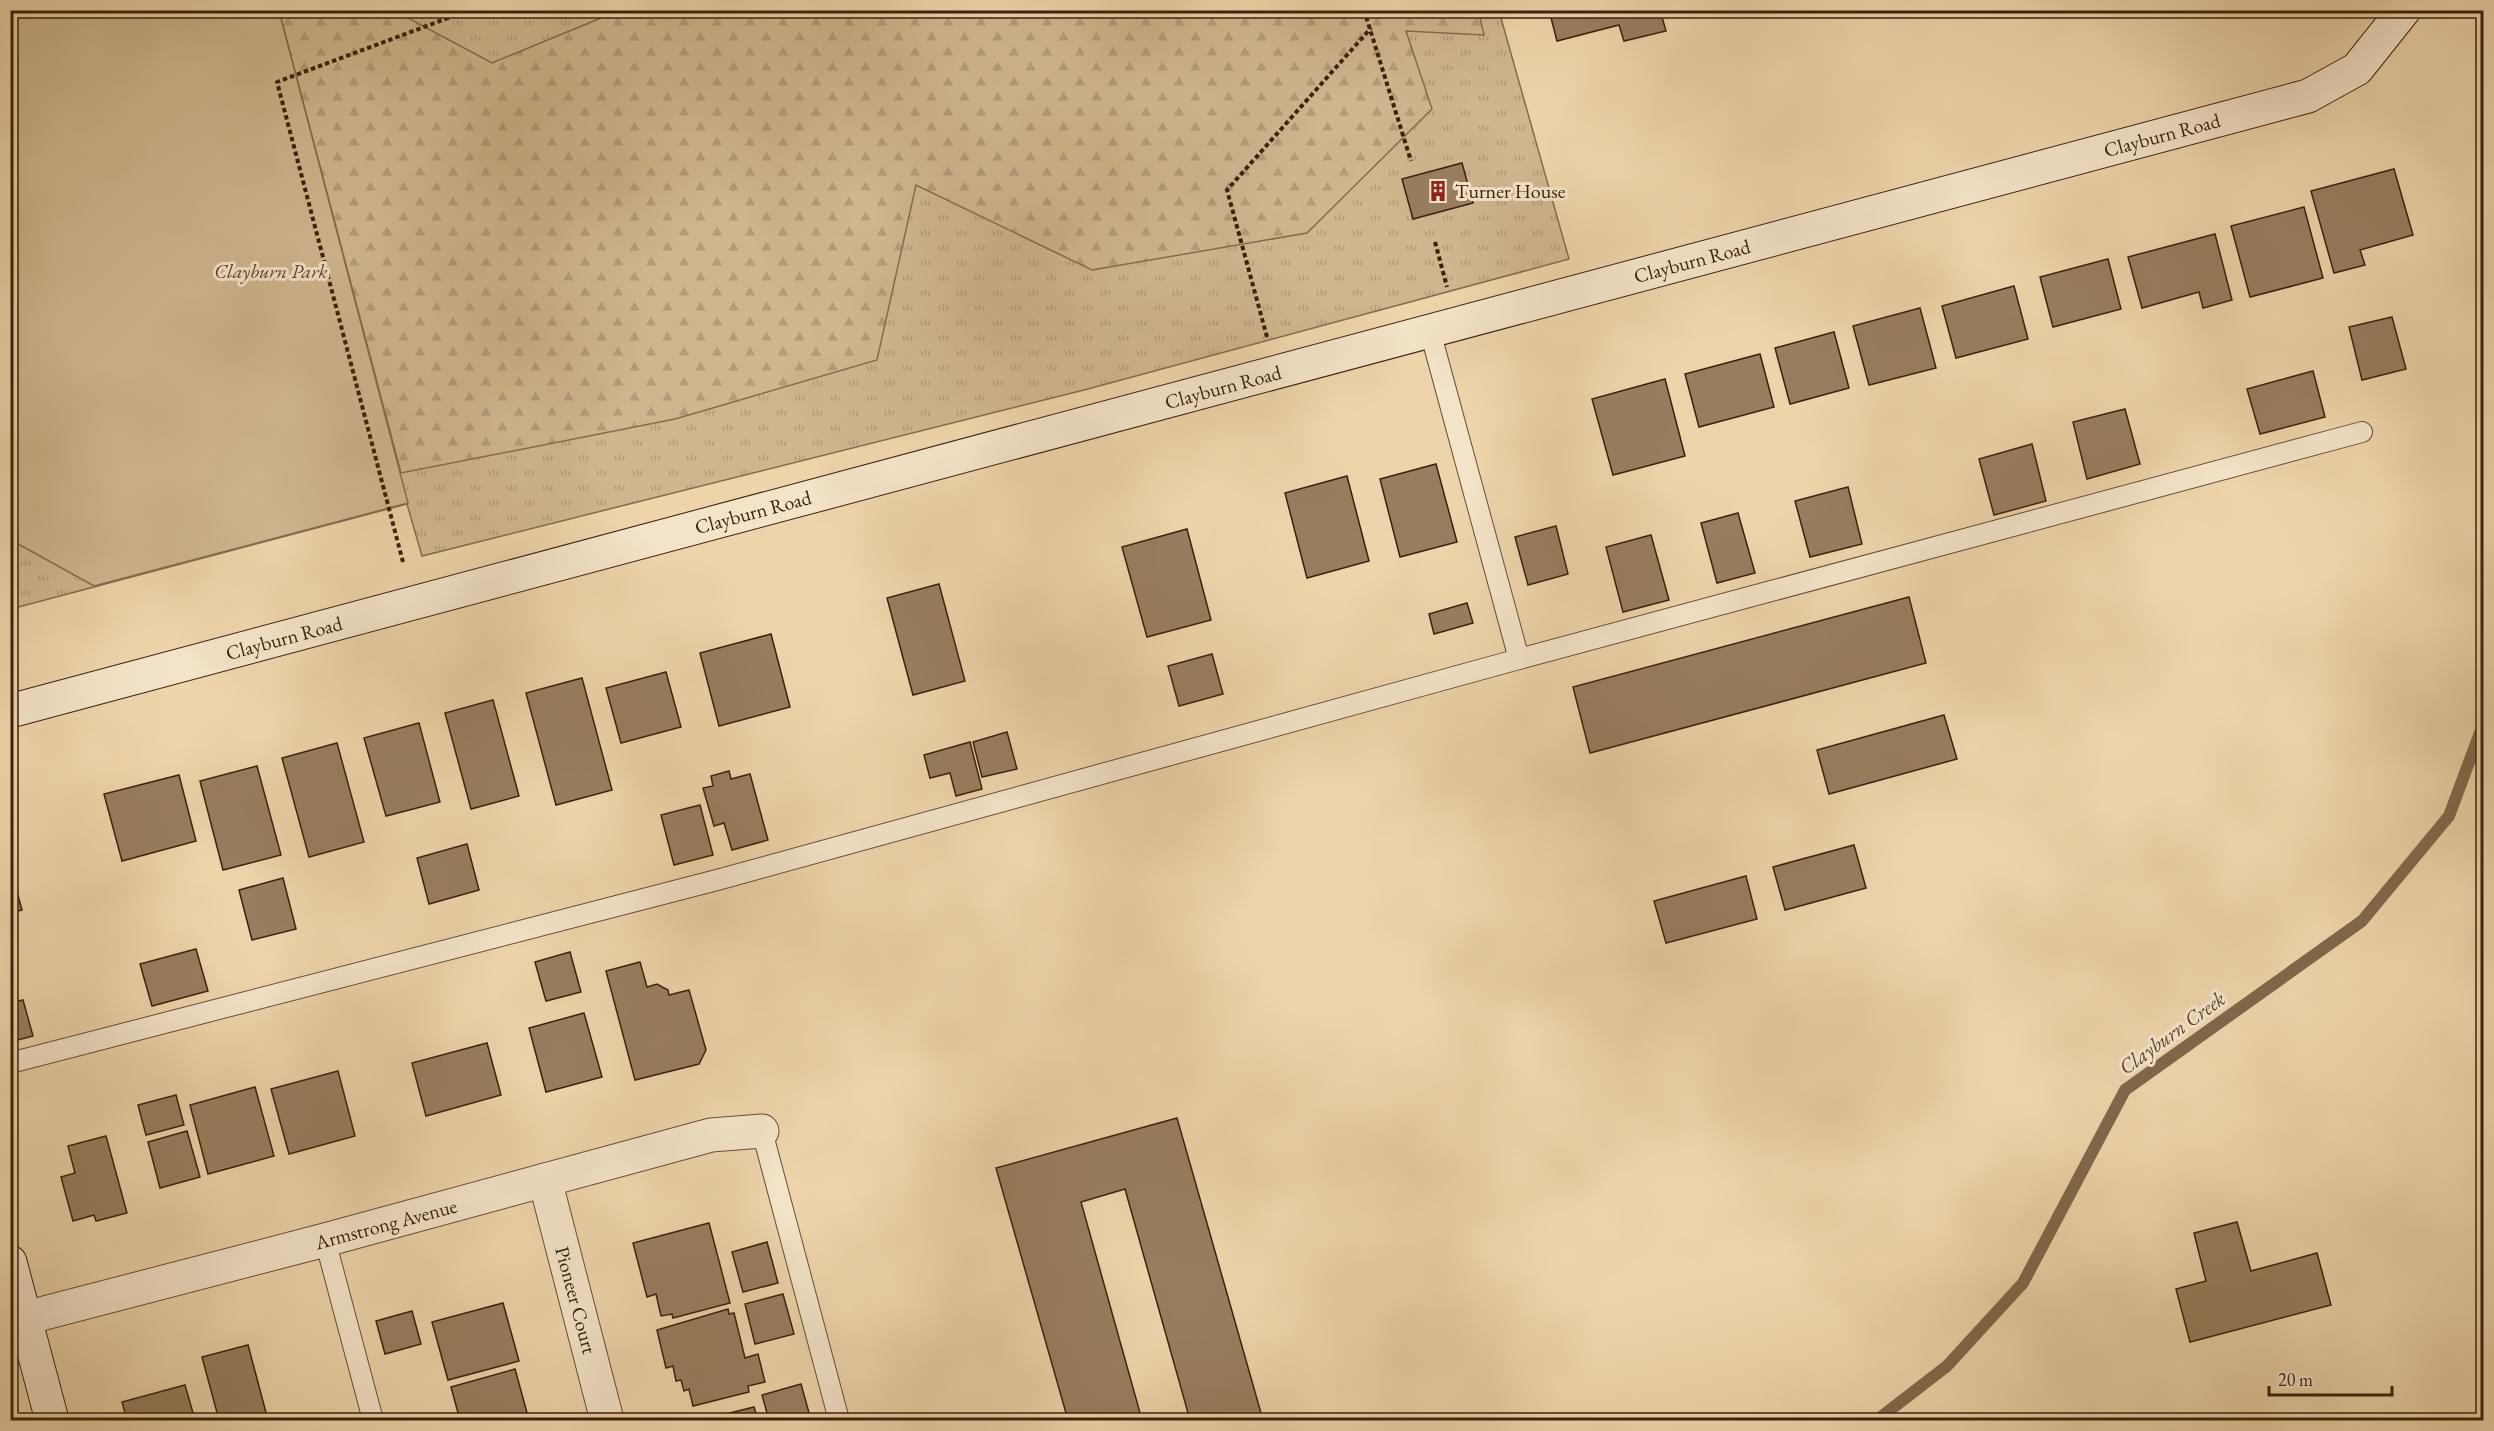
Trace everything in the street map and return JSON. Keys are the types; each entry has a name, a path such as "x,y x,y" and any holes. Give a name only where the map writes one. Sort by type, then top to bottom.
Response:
{"street":[{"name":"Clayburn Road","path":"10,711 2308,96 2357,69 2404,10"},
{"name":"Armstrong Avenue","path":"18,1320 325,1240 711,1135 762,1131"},
{"name":"Pioneer Court","path":"545,1180 607,1420"},
{"path":"10,1262 18,1320 52,1420"}],"lane":[{"path":"1443,328 1519,659"},
{"path":"10,1063 717,880 1519,659 2362,432"},
{"path":"762,1131 839,1420"},
{"path":"325,1240 373,1420"}],"path":[{"path":"403,562 277,82 448,18 458,10"},
{"path":"1364,10 1411,161"},
{"path":"1276,372 1227,190 1371,28"},
{"path":"1435,242 1443,328"}],"green space":[{"path":"11,10 279,11 408,503 94,586 11,540"},
{"path":"620,10 1478,10 1484,35 1406,31 1432,109 1307,233 1092,270 916,185 877,360 675,419 401,473 279,11 395,11 492,63"},
{"name":"Clayburn Park","path":"11,11 1499,11 1569,259 1084,390 422,556 407,504 11,609"}],"building":[{"path":"1549,10 1660,10 1666,31 1624,41 1619,25 1557,41"},
{"name":"Turner House","path":"1462,163 1473,203 1413,219 1402,179"},
{"path":"2394,169 2413,235 2360,250 2365,265 2334,273 2311,191"},
{"path":"2304,207 2323,278 2250,297 2231,226"},
{"path":"2215,234 2232,300 2203,308 2199,292 2142,308 2128,257"},
{"path":"2108,259 2121,309 2053,327 2040,277"},
{"path":"2014,286 2028,339 1956,358 1942,306"},
{"path":"1920,308 1936,368 1869,385 1853,326"},
{"path":"2392,317 2406,369 2362,380 2349,327"},
{"path":"1834,332 1849,388 1790,404 1775,348"},
{"path":"1760,354 1774,407 1699,427 1685,374"},
{"path":"2313,371 2325,417 2260,434 2247,389"},
{"path":"1665,379 1685,456 1613,475 1592,399"},
{"path":"2125,409 2140,464 2087,479 2073,422"},
{"path":"2032,444 2046,501 1994,515 1979,459"},
{"path":"1436,464 1457,542 1400,557 1380,479"},
{"path":"1347,476 1369,561 1307,578 1285,493"},
{"path":"1848,487 1862,544 1810,557 1795,501"},
{"path":"1738,513 1755,573 1717,583 1701,523"},
{"path":"1556,526 1568,574 1528,585 1515,537"},
{"path":"1187,529 1211,620 1147,637 1122,547"},
{"path":"1651,535 1669,600 1623,612 1606,547"},
{"path":"939,584 965,681 913,695 887,598"},
{"path":"1909,597 1926,663 1590,753 1573,687"},
{"path":"1467,603 1473,623 1434,634 1429,614"},
{"path":"771,634 790,707 719,726 700,653"},
{"path":"1212,654 1223,694 1179,706 1168,666"},
{"path":"666,672 681,727 621,743 606,688"},
{"path":"582,678 612,790 556,805 526,693"},
{"path":"493,700 519,796 471,809 445,713"},
{"path":"1944,715 1957,759 1829,794 1817,750"},
{"path":"419,723 440,802 386,816 364,738"},
{"path":"1007,732 1017,769 982,777 973,742"},
{"path":"970,742 982,789 956,796 950,773 930,778 924,755"},
{"path":"337,743 364,842 309,857 282,758"},
{"path":"257,766 281,855 223,870 200,781"},
{"path":"729,771 731,779 750,774 768,840 732,850 724,823 714,826 703,788 713,786 711,776"},
{"path":"179,775 196,841 122,861 104,794"},
{"path":"700,805 713,855 674,865 661,815"},
{"path":"467,844 479,890 429,904 417,858"},
{"path":"1854,845 1866,888 1785,910 1773,867"},
{"path":"10,866 22,910 10,913"},
{"path":"1746,876 1757,919 1666,943 1654,901"},
{"path":"283,878 296,929 252,940 239,890"},
{"path":"196,949 208,991 152,1006 140,964"},
{"path":"570,952 581,992 546,1001 535,962"},
{"path":"640,962 647,987 657,984 668,990 669,995 689,990 706,1050 699,1064 635,1080 606,971"},
{"path":"23,1000 33,1036 10,1042 10,1003"},
{"path":"584,1013 602,1077 546,1092 529,1028"},
{"path":"487,1043 501,1095 426,1116 412,1063"},
{"path":"338,1071 355,1136 289,1154 271,1089"},
{"path":"255,1087 274,1156 208,1174 190,1105"},
{"path":"176,1095 184,1125 146,1135 138,1105"},
{"path":"2484,1101 2484,1133 2476,1103"},
{"path":"1177,1118 1263,1420 1190,1420 1125,1189 1081,1202 1142,1420 1068,1420 996,1168"},
{"path":"187,1131 200,1177 160,1188 148,1142"},
{"path":"106,1136 127,1213 96,1221 94,1215 73,1221 61,1177 75,1173 68,1146"},
{"path":"2237,1222 2251,1271 2317,1253 2331,1305 2190,1342 2176,1289 2206,1281 2194,1233"},
{"path":"709,1223 730,1303 673,1318 672,1314 661,1316 656,1294 647,1297 633,1243"},
{"path":"767,1242 778,1283 743,1292 732,1252"},
{"path":"783,1294 794,1334 755,1344 745,1304"},
{"path":"503,1303 519,1361 448,1380 432,1322"},
{"path":"728,1309 729,1314 734,1313 745,1358 758,1354 765,1382 748,1386 749,1392 693,1406 689,1389 684,1391 681,1380 676,1381 673,1366 666,1368 657,1330"},
{"path":"412,1311 421,1344 385,1354 376,1321"},
{"path":"248,1345 268,1420 219,1420 202,1357"},
{"path":"515,1369 529,1420 460,1420 451,1387"},
{"path":"801,1384 811,1420 769,1420 762,1395"},
{"path":"185,1385 195,1420 127,1420 122,1402"},
{"path":"754,1407 758,1420 702,1420"}],"waterway":[{"name":"Clayburn Creek","path":"1877,1420 1947,1366 2023,1283 2125,1090 2362,921 2449,816 2484,722"}],"place":[{"name":"Turner House","path":"1438,191"}]}
